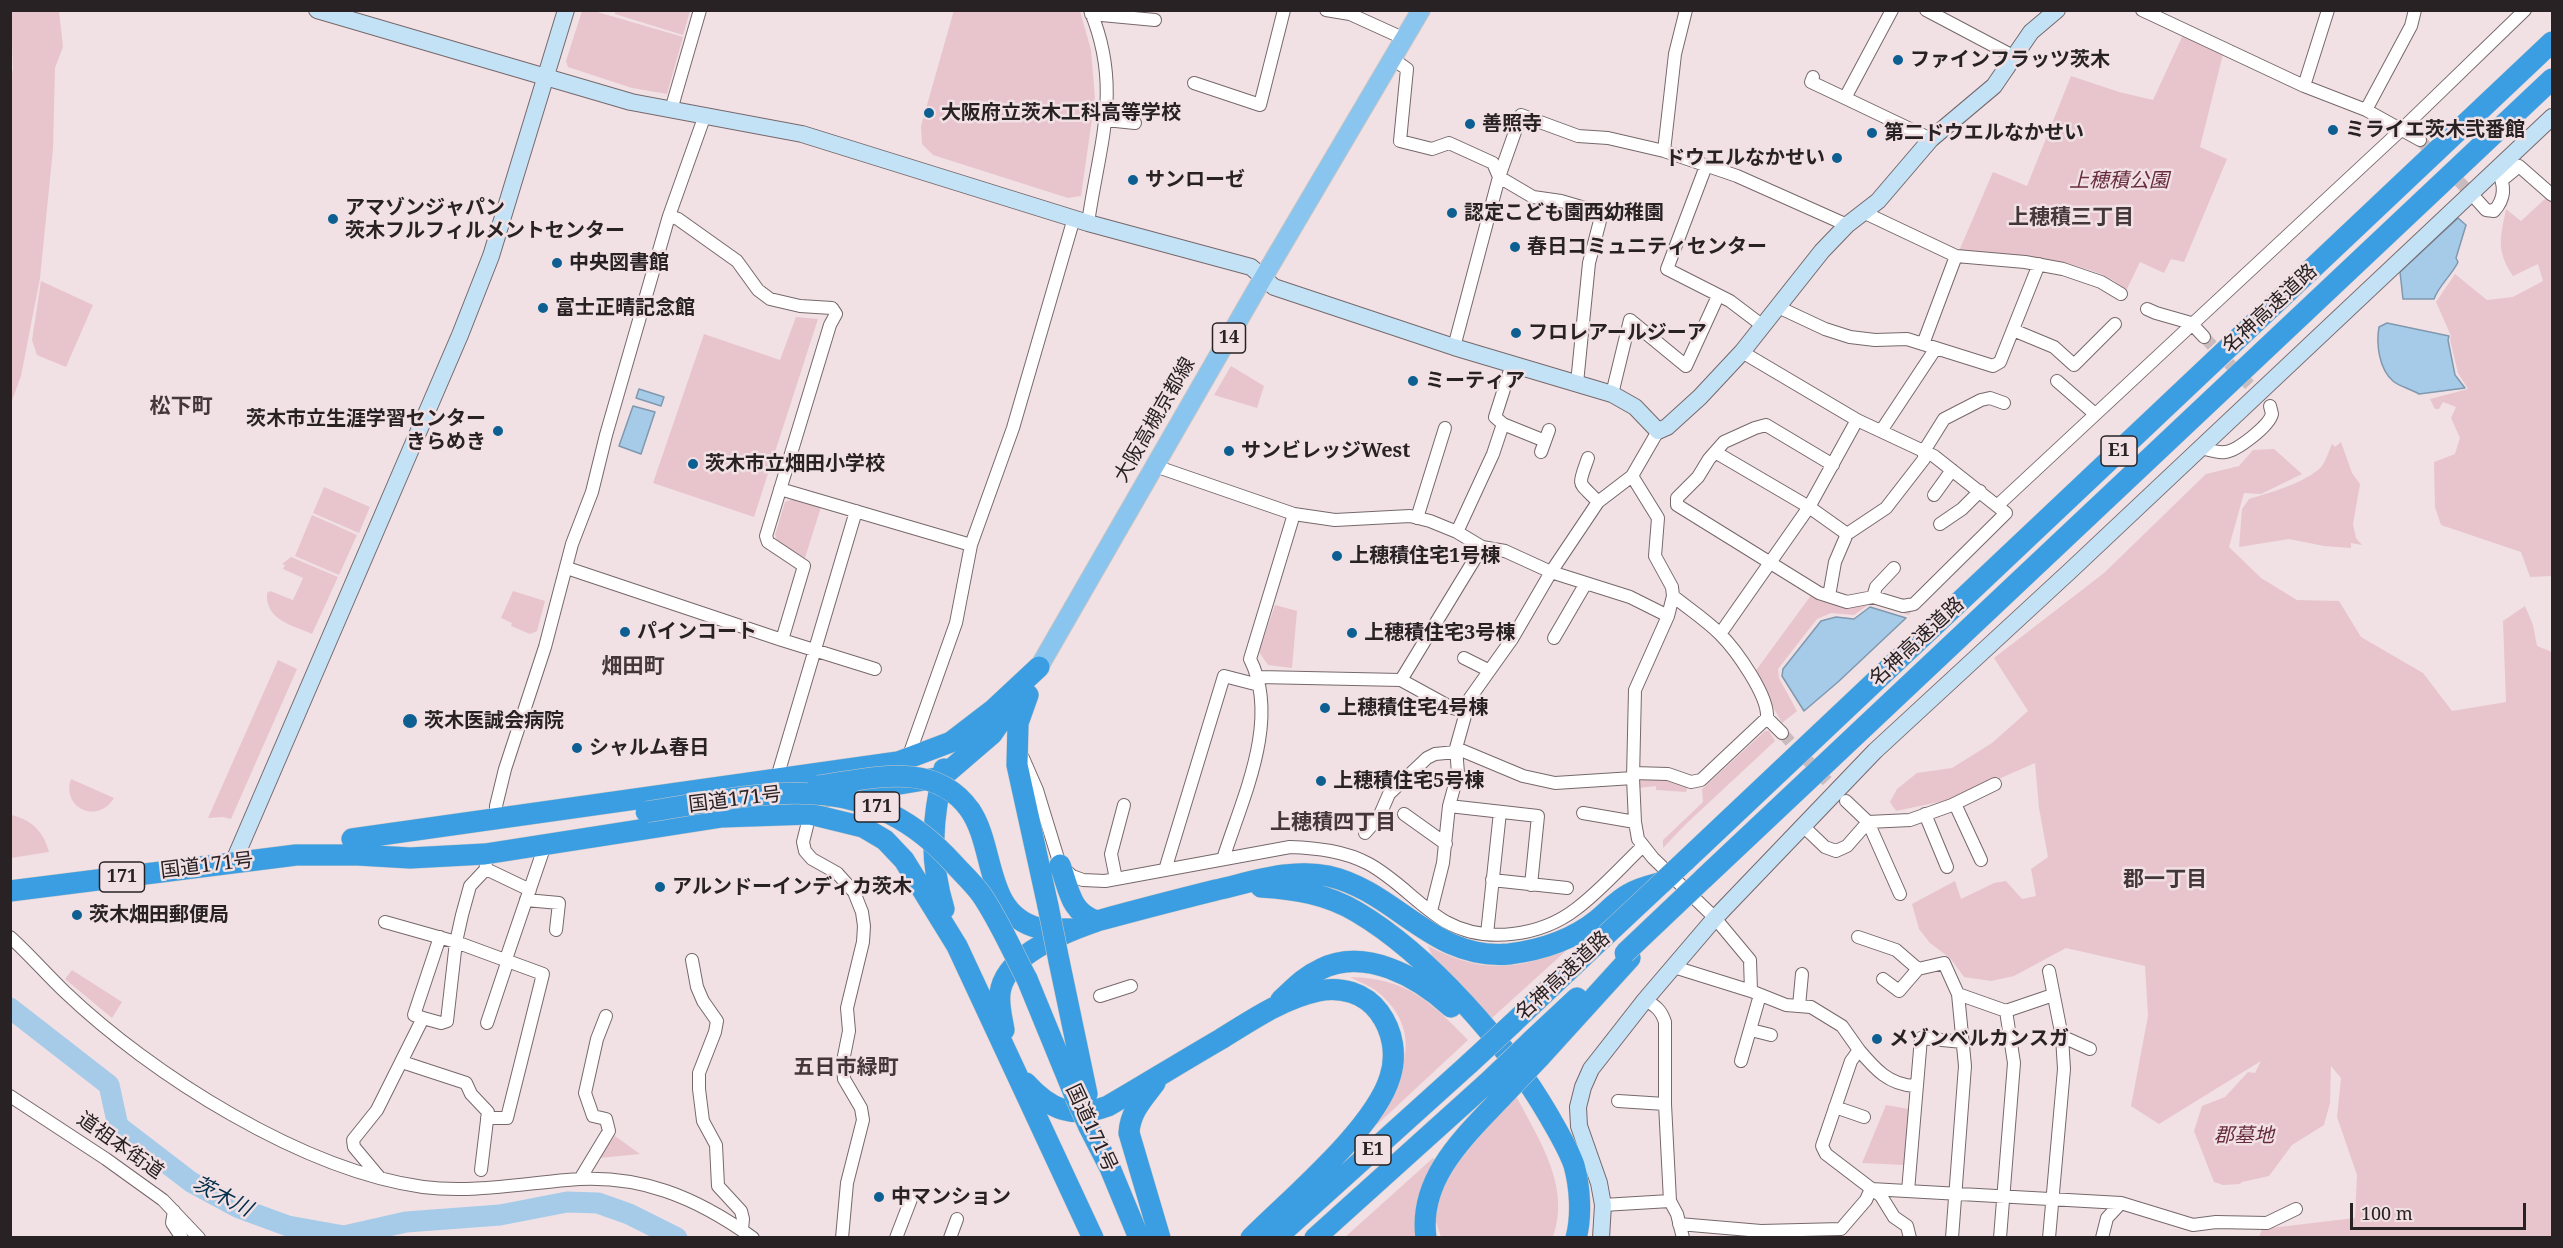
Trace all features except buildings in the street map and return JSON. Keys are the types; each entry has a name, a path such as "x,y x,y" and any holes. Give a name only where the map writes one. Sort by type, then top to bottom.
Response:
{"highway":[{"name":"名神高速道路","path":"1276,1238 1512,1024 1600,929 1663,882 2553,42"},
{"name":"名神高速道路","path":"1315,1238 1494,1090 1700,882 2553,79"},
{"path":"1039,667 1022,709 1017,765 1059,961 1081,1095"},
{"path":"776,786 909,758 951,742 994,709 1039,667"},
{"path":"722,817 792,801 942,777 992,734 1039,667"},
{"path":"951,742 934,825 933,866 938,889 957,945"},
{"path":"352,839 438,826 776,786 907,775 922,777 945,786 961,798 970,810 983,840 996,887 1005,906 1021,922 1041,929 1074,928"},
{"name":"国道171号","path":"296,855 352,839 494,834 646,812 776,786 849,798 876,807 906,822 937,845 981,893 1027,979 1081,1095 1139,1238"},
{"name":"国道171号","path":"10,891 296,855 358,855 485,862 545,845 722,817 810,814 862,827 885,840 904,860 957,945 1093,1238"},
{"path":"1060,865 1076,908 1084,917 1097,921"},
{"path":"1009,1054 1001,1012 1000,990 1006,975 1016,961 1074,928 1289,874 1309,873 1329,876 1371,892 1445,942 1465,950 1507,954 1551,945 1600,929"},
{"path":"1239,885 1310,893 1335,901 1380,927 1448,986 1491,1033 1529,1083 1563,1140 1574,1165 1578,1187 1579,1214 1576,1238"},
{"path":"1018,1074 1039,1098 1071,1113 1090,1113 1108,1107 1275,1006 1308,975 1323,967 1340,963 1377,965 1396,970 1431,990 1469,1025 1522,1092 1540,1122 1561,1168 1566,1188 1565,1227 1562,1238"},
{"path":"1251,1238 1318,1172 1370,1115 1390,1076 1393,1056 1392,1038 1386,1022 1375,1007 1350,992 1336,989 1320,991 1275,1006"},
{"path":"1160,1238 1129,1133 1129,1121 1161,1075"},
{"path":"1426,1238 1426,1210 1437,1176 1494,1090"}],"main road":[{"name":"大阪高槻京都線","path":"1039,667 1263,278 1421,10"}],"street":[{"path":"233,863 492,256 566,10"},
{"path":"671,110 699,10"},
{"path":"1194,83 1260,105 1284,10"},
{"path":"1326,10 1350,14 1405,39"},
{"path":"1664,151 1675,54 1686,10"},
{"path":"1845,98 1892,10"},
{"path":"1926,10 2013,56"},
{"path":"1431,911 1446,844 1449,806 1458,773 1456,750 1465,711 1475,688 1520,626 1551,572 1598,502 1632,476 1658,431 1700,398 1742,352 1809,266 1848,225 1865,213 1893,186 1931,139 1994,86 2031,32 2057,10"},
{"path":"2142,10 2304,86 2366,110 2420,140"},
{"path":"2304,86 2328,10"},
{"path":"2366,110 2410,26 2415,10"},
{"path":"1998,505 2402,129 2525,10"},
{"path":"320,11 631,102 802,134 1081,220 1251,267 1274,287 1454,347 1612,394 1635,407 1658,431"},
{"path":"909,758 956,623 972,545 1081,220 1106,120 1108,83 1104,50 1091,12 1155,20"},
{"path":"1393,59 1407,69 1400,141 1432,149 1449,143 1493,163 1499,177 1533,197 1561,201 1602,213 1589,263 1577,383"},
{"path":"1813,77 1810,82 1931,139"},
{"path":"496,820 496,806 503,777 545,647 572,544 592,492 609,423 669,216 705,115"},
{"path":"1454,347 1499,177 1521,116 1578,136 1608,138 1664,151 1737,176 1848,225"},
{"path":"1601,1238 1603,1205 1599,1183 1579,1126 1578,1107 1583,1087 1591,1069 1715,918 1875,751 2201,448 2500,175 2553,117"},
{"path":"1106,120 1135,123"},
{"path":"1706,166 1667,268 1730,301 1763,326"},
{"path":"2500,175 2519,166 2553,195"},
{"path":"2477,201 2486,210 2494,211 2501,204 2504,190 2500,175"},
{"path":"1865,213 1956,256 2039,264 2085,275 2121,294"},
{"path":"669,216 678,219 737,261 758,290 770,299 800,306 832,308 836,314 830,325 766,536 768,542 804,566 782,640"},
{"path":"1923,344 1956,256"},
{"path":"1778,307 1825,329 1850,337 1875,340 1906,339 1993,366 2000,362 2039,264"},
{"path":"1612,394 1630,320 1686,366 1718,296"},
{"path":"2147,309 2156,314 2191,323 2204,337"},
{"path":"2013,330 2054,346 2074,365 2115,324"},
{"path":"1881,431 1936,348"},
{"path":"1742,352 1857,420 1934,456 2006,513 1914,604 1903,606 1873,597 1847,602 1820,593 1677,505 1677,498 1701,473 1715,452 1730,438 1766,425 1833,465"},
{"path":"1512,364 1495,417 1503,424 1545,441"},
{"path":"2057,381 2095,414"},
{"path":"1829,596 1835,562 1847,534 1886,508 1924,459 1924,451 1944,419 1981,400 1990,398 2004,404"},
{"path":"2201,448 2217,453 2228,452 2265,427 2272,414 2270,406"},
{"path":"1720,634 1809,507 1857,420"},
{"path":"1457,532 1493,454 1503,424"},
{"path":"1417,518 1445,428"},
{"path":"1715,452 1809,507 1847,534"},
{"path":"1588,458 1580,481 1582,488 1598,502"},
{"path":"1155,466 1294,514 1335,520 1417,518 1457,532 1482,547 1505,551 1551,572 1630,597 1668,616"},
{"path":"1934,495 1952,470"},
{"path":"1632,476 1658,518 1655,556 1672,587 1673,596 1668,616 1635,690 1633,775 1638,839 1715,918 1750,960 1755,993 1751,1030 1741,1061"},
{"path":"780,489 972,545"},
{"path":"1940,524 1962,509 1980,491"},
{"path":"776,786 856,511"},
{"path":"1223,859 1261,741 1259,681 1250,659 1294,514"},
{"path":"1401,680 1482,547"},
{"path":"567,568 875,669"},
{"path":"1873,597 1876,587 1894,568"},
{"path":"1554,638 1586,583"},
{"path":"1673,596 1720,634 1752,678 1767,710 1767,718 1782,734"},
{"path":"1464,658 1488,670"},
{"path":"1164,870 1178,808 1224,676 1259,681 1401,680 1452,708 1465,711"},
{"path":"1365,833 1379,817 1389,794 1426,758 1435,754 1456,750 1523,776 1554,783 1668,774 1691,782 1701,780 1767,718"},
{"path":"1018,737 1020,751 1037,790 1060,865 1072,876 1083,880 1116,879 1290,847 1317,848 1344,854 1369,864 1431,911 1465,930 1487,934 1518,933 1548,926 1575,910 1643,846"},
{"path":"1803,826 1826,847 1836,851 1847,846 1868,822 1910,820 1955,804 1995,784"},
{"path":"1846,801 1868,822 1900,894"},
{"path":"1955,804 1981,860"},
{"path":"1116,879 1112,854 1124,805"},
{"path":"1449,806 1538,816 1531,885"},
{"path":"1487,934 1500,812"},
{"path":"1582,813 1635,822"},
{"path":"810,814 803,842 805,851 812,859 837,873 854,892 862,912 864,926 863,942 849,995 848,1041 843,1061 844,1079 861,1108 862,1120 847,1183 842,1238"},
{"path":"1404,814 1446,844"},
{"path":"1925,814 1947,867"},
{"path":"487,1023 545,845"},
{"path":"440,937 414,1015 441,1023 447,1021 456,942 470,886 485,862 528,895 558,903 556,930"},
{"path":"1492,880 1567,888"},
{"path":"385,922 456,942 543,974 507,1118 487,1118"},
{"path":"10,937 64,992 103,1025 206,1097 304,1151 352,1170 423,1187 469,1190 580,1179 610,1179 647,1184 679,1195 722,1215 753,1238"},
{"path":"1858,937 1896,950 1917,969"},
{"path":"692,960 696,987 717,1021 699,1073 703,1121 716,1145 718,1186 741,1211 742,1229"},
{"path":"1883,979 1899,991 1917,969 1944,963 1958,994 1965,1066 1952,1238"},
{"path":"1674,967 1786,1005 1811,1007 1842,1026 1881,1076 1907,1086 1916,1086"},
{"path":"2049,970 2061,1036 2064,1069 2049,1238"},
{"path":"1799,1006 1802,974"},
{"path":"1100,996 1131,986"},
{"path":"1958,994 2006,1011 2053,995"},
{"path":"1646,1000 1656,1006 1665,1022 1665,1104 1670,1201 1683,1238"},
{"path":"2000,1238 2014,1063 2006,1011"},
{"path":"580,1179 609,1131 606,1119 593,1116 585,1093 597,1039 606,1016"},
{"path":"381,1178 354,1147 353,1140 377,1110 423,1018"},
{"path":"1751,1030 1771,1035"},
{"path":"2061,1036 2090,1049"},
{"path":"1908,1191 1921,1038 1963,1042"},
{"path":"1859,1050 1851,1061 1822,1146 1825,1152 1881,1196 1894,1217 1907,1226 1910,1238"},
{"path":"402,1062 466,1083 471,1094 488,1112 481,1170"},
{"name":"道祖本街道","path":"10,1096 106,1159 163,1200 199,1238"},
{"path":"1618,1101 1665,1104"},
{"path":"1835,1107 1864,1117"},
{"path":"1871,1189 2121,1203 2193,1225 2216,1222 2267,1222 2296,1209"},
{"path":"1679,1224 1761,1232 1841,1229 1866,1200 1871,1189"},
{"path":"896,1238 911,1199"},
{"path":"1603,1205 1670,1201"},
{"path":"2102,1238 2107,1218 2121,1203"},
{"path":"174,1211 172,1223 182,1238"},
{"path":"950,1238 957,1219"}],"green space":[{"path":"11,10 59,11 63,47 55,68 53,149 40,278 21,376 11,403 10,86 13,68"},
{"path":"615,10 690,11 683,35 615,14"},
{"path":"954,10 1080,11 1091,50 1095,98 1081,196 1068,198 933,155 922,144 921,126"},
{"path":"582,11 594,11 683,37 667,94 632,88 568,67 566,61"},
{"name":"上穂積公園","path":"2183,35 2223,54 2200,147 2227,159 2184,262 2171,259 2164,273 2140,262 2126,291 2113,280 2072,265 2048,260 1959,251 1993,172 2027,186 2071,76 2119,92 2153,100"},
{"path":"2548,196 2552,199 2552,576 2530,577 2521,552 2441,525 2435,507 2434,462 2455,454 2460,438 2451,418 2456,407 2443,402 2439,409 2435,409 2430,399 2468,389 2458,373 2451,336 2436,302 2455,274 2487,300 2513,297 2543,281 2538,264 2513,276 2504,259 2501,237 2506,209 2521,221"},
{"path":"41,281 93,305 66,367 37,355 32,340"},
{"path":"796,317 818,319 754,517 653,483 704,334 780,360"},
{"path":"1231,366 1264,386 1257,408 1214,395"},
{"path":"2341,442 2352,473 2360,484 2353,524 2356,538 2362,545 2351,543 2351,548 2324,546 2289,539 2239,547 2242,509 2249,499 2308,477 2322,466 2332,444 2335,447"},
{"name":"郡墓地","path":"2274,449 2302,474 2261,494 2244,493 2229,547 2261,578 2297,600 2339,601 2361,637 2423,673 2452,711 2506,702 2503,621 2525,606 2533,625 2537,646 2552,652 2552,1237 2259,1237 2262,1229 2355,1218 2357,1175 2337,1117 2341,1078 2331,1066 2330,1103 2324,1125 2292,1145 2269,1176 2240,1184 2223,1185 2214,1182 2194,1131 2202,1106 2225,1097 2248,1072 2255,1073 2261,1061 2159,1124 2131,1106 2148,1016 2145,966 2066,948 2014,976 1991,981 1964,977 1951,959 1930,943 1919,929 1912,904 1955,881 1961,899 1994,883 2006,881 2022,899 2036,896 2031,869 2048,857 2039,808 2035,763 1953,799 1896,811 1890,802 1897,789 1917,773 1952,768 1992,743 2028,711 1994,658 2104,573 2206,474 2239,466 2253,450"},
{"path":"324,487 370,507 359,533 313,513"},
{"path":"795,498 821,507 805,558 778,542 775,535 785,502"},
{"path":"312,515 357,535 339,575 295,556"},
{"path":"291,557 338,577 312,634 281,620 270,610 267,593 270,591 293,600 303,578 283,569 285,565 282,564"},
{"path":"513,591 545,601 537,631 530,634 511,626 512,623 501,618"},
{"path":"1812,594 1872,600 1911,612 1909,615 1871,603 1854,615 1831,613 1817,619 1778,669 1779,678 1797,711 1782,723 1754,673"},
{"path":"1275,605 1297,611 1292,668 1268,665 1259,652"},
{"path":"278,660 297,669 231,819 208,818"},
{"path":"1765,731 1769,731 1775,741 1663,848 1663,840 1703,802 1702,789"},
{"path":"1639,777 1669,778 1688,786 1686,792 1656,790 1656,786 1638,788"},
{"path":"71,779 114,798 107,806 99,810 91,812 83,810 71,798 69,789"},
{"path":"11,815 25,820 36,828 44,838 49,852 11,858"},
{"path":"1428,946 1464,961 1497,966 1531,962 1568,949 1492,1018 1433,958"},
{"path":"72,970 122,1002 112,1018 65,979"},
{"path":"1350,977 1370,978 1403,987 1442,1014 1468,1040 1368,1133 1397,1081 1404,1063 1406,1045 1403,1028 1395,1010 1379,993"},
{"path":"1516,1096 1543,1147 1555,1182 1558,1218 1553,1237 1441,1237 1436,1222 1435,1202 1456,1161"},
{"path":"1886,1105 1909,1109 1904,1165 1862,1163"},
{"path":"615,1136 640,1154 599,1158"},
{"path":"1433,1158 1436,1161 1416,1237 1344,1238"}],"water":[{"path":"2458,218 2466,225 2456,258 2458,262 2434,299 2403,299 2400,272"},
{"path":"2387,323 2449,336 2455,375 2465,388 2419,394 2393,381 2384,370 2378,348 2379,327"},
{"path":"639,389 664,397 661,406 636,398"},
{"path":"633,406 655,412 641,454 619,446"},
{"path":"1870,607 1906,618 1804,711 1782,676 1783,669 1821,621 1836,617 1854,619"}],"waterway":[{"name":"茨木川","path":"10,1008 109,1085 118,1126 191,1182 239,1208 288,1226 344,1236 406,1222 500,1215 567,1202 598,1203 629,1214 677,1238"}],"tunnel":[{"path":"2420,140 2475,198"},
{"path":"2204,337 2263,399"},
{"path":"1782,733 1841,796"}],"place":[{"name":"ファインフラッツ茨木","path":"1898,60"},
{"name":"大阪府立茨木工科高等学校","path":"929,113"},
{"name":"善照寺","path":"1470,124"},
{"name":"ミライエ茨木弐番館","path":"2333,130"},
{"name":"第二ドウエルなかせい","path":"1872,133"},
{"name":"ドウエルなかせい","path":"1837,158"},
{"name":"サンローゼ","path":"1133,180"},
{"name":"認定こども園西幼稚園","path":"1452,213"},
{"name":"アマゾンジャパン 茨木フルフィルメントセンター","path":"333,219"},
{"name":"春日コミュニティセンター","path":"1515,247"},
{"name":"中央図書館","path":"557,263"},
{"name":"富士正晴記念館","path":"543,308"},
{"name":"フロレアールジーア","path":"1516,333"},
{"name":"ミーティア","path":"1413,381"},
{"name":"茨木市立生涯学習センター きらめき","path":"498,431"},
{"name":"サンビレッジWest","path":"1229,451"},
{"name":"茨木市立畑田小学校","path":"693,464"},
{"name":"上穂積住宅1号棟","path":"1337,556"},
{"name":"パインコート","path":"625,632"},
{"name":"上穂積住宅3号棟","path":"1352,633"},
{"name":"上穂積住宅4号棟","path":"1325,708"},
{"name":"茨木医誠会病院","path":"410,721"},
{"name":"シャルム春日","path":"577,748"},
{"name":"上穂積住宅5号棟","path":"1321,781"},
{"name":"アルンドーインディカ茨木","path":"660,887"},
{"name":"茨木畑田郵便局","path":"77,915"},
{"name":"メゾンベルカンスガ","path":"1877,1039"},
{"name":"中マンション","path":"879,1197"}],"district":[{"name":"上穂積三丁目","path":"2071,218"},
{"name":"松下町","path":"181,407"},
{"name":"畑田町","path":"633,667"},
{"name":"上穂積四丁目","path":"1333,823"},
{"name":"郡一丁目","path":"2165,880"},
{"name":"五日市緑町","path":"846,1068"}]}
